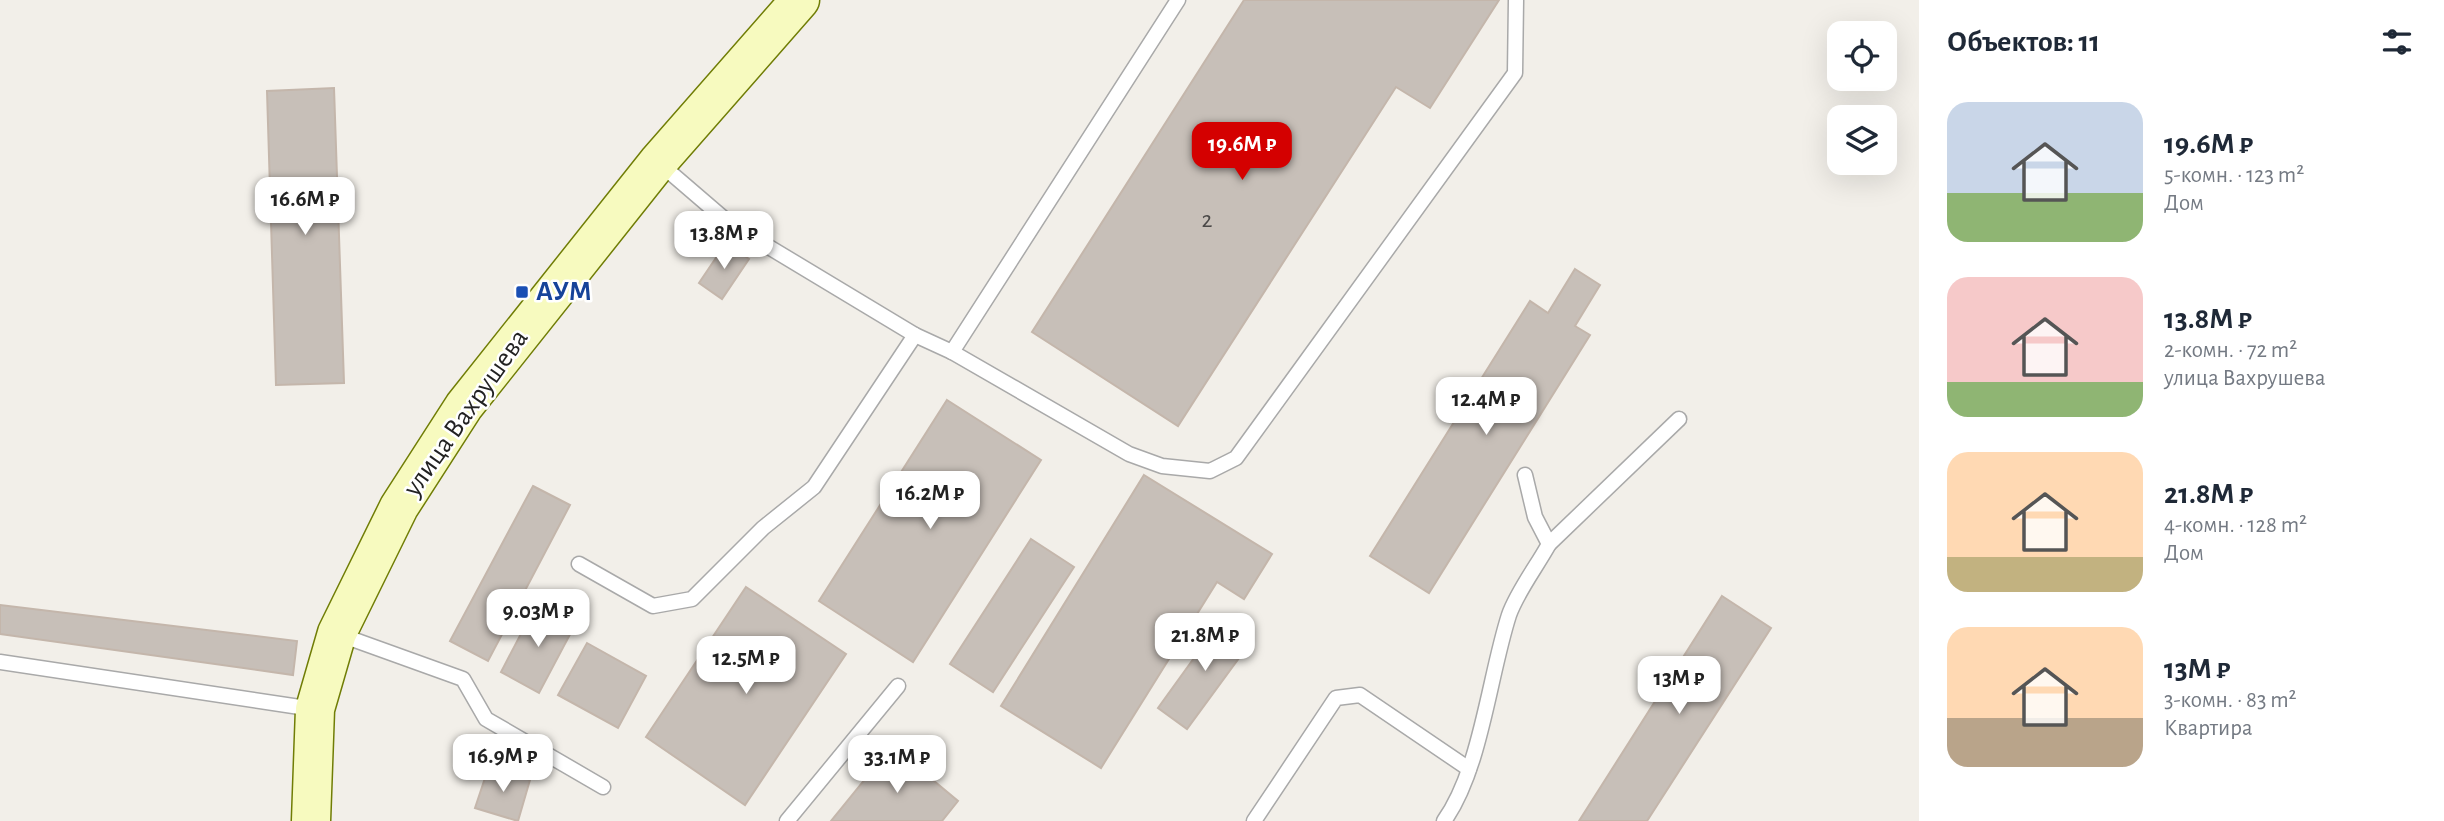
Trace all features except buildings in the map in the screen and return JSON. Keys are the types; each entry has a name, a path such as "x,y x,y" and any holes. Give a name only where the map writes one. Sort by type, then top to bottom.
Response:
{"main road":[{"name":"улица Вахрушева","path":"311,821 315,709 337,633 399,507 464,406 658,162 800,0"}],"lane":[{"path":"952,352 1178,0"},
{"path":"658,162 730,223 915,335 952,352 1129,454 1162,466 1210,471 1236,458 1515,73 1516,0"},
{"path":"579,564 653,606 692,599 763,528 814,487 915,335"},
{"path":"1444,821 1469,769 1510,613 1549,544 1679,419"},
{"path":"1525,475 1535,517 1549,544"},
{"path":"337,633 463,679 486,719 603,787"},
{"path":"0,662 315,709"},
{"path":"787,821 898,686"},
{"path":"1254,821 1336,698 1360,695 1469,769"}],"place":[{"name":"АУМ","path":"522,292"}]}
